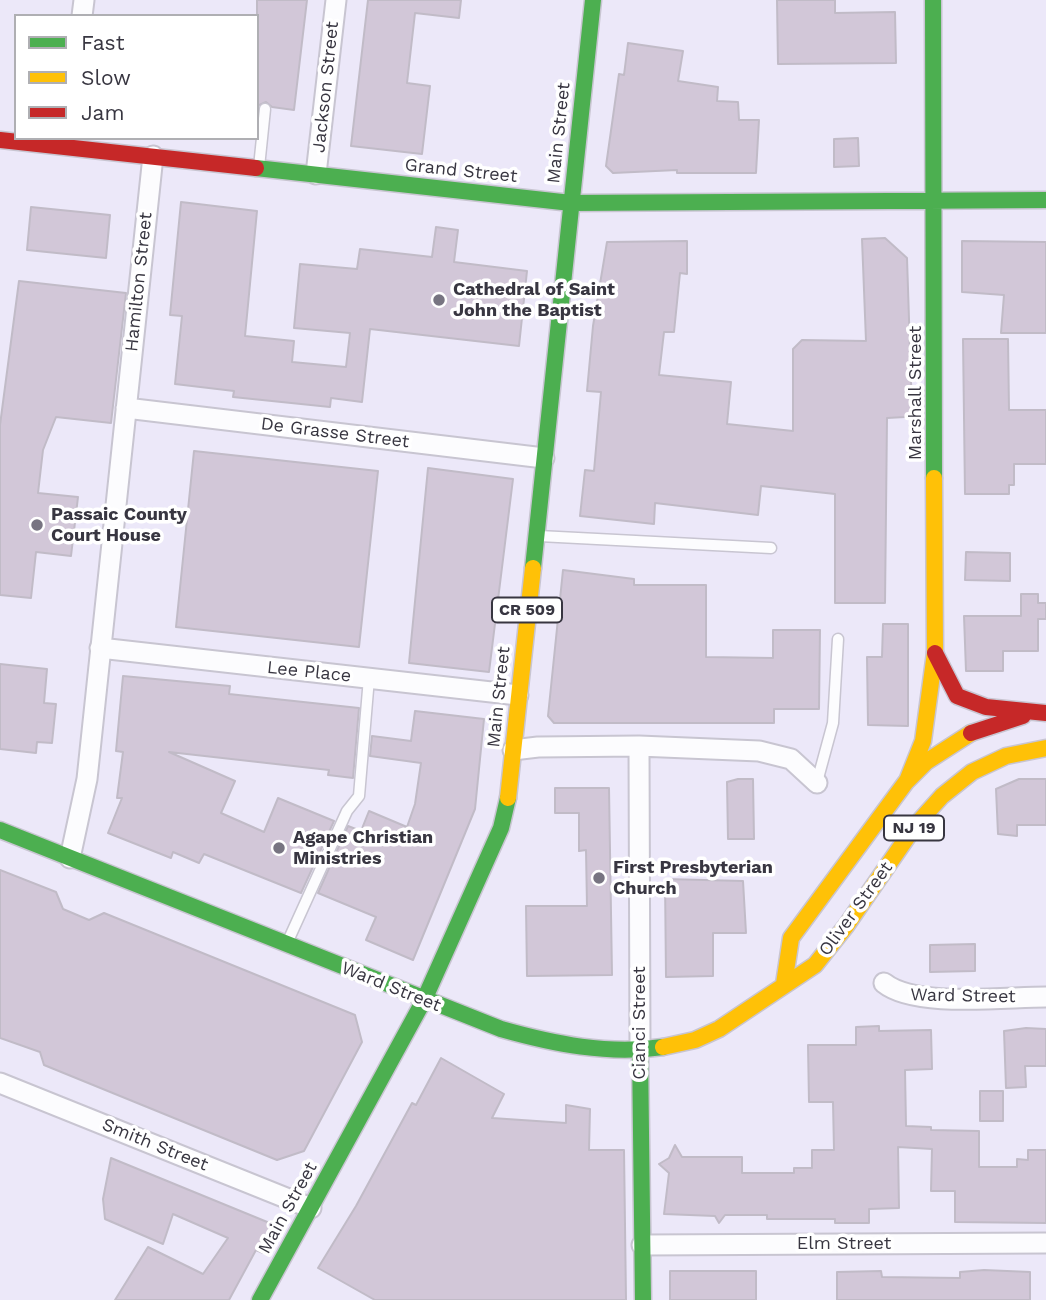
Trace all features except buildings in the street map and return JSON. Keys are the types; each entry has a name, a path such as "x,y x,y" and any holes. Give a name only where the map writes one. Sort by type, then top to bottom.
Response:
{"main road":[{"name":"Main Street","path":"260,1300 424,1000 494,849 508,801 593,0"},
{"name":"Marshall Street","path":"906,782 923,741 935,653 936,201 933,0"},
{"name":"Grand Street","path":"0,140 68,143 153,156 571,203 1046,200"},
{"path":"935,653 957,696 986,707 1046,714"},
{"name":"Oliver Street","path":"784,984 791,938 906,782 926,762 971,733 1018,716 1046,714"},
{"name":"Oliver Street","path":"784,984 821,960 920,820 959,779 989,762 1022,751 1046,748"},
{"name":"Ward Street","path":"0,830 424,1000 543,1042 640,1049 692,1041 720,1029 763,1003 784,984"},
{"name":"Cianci Street","path":"640,1049 643,1300"}],"street":[{"name":"Jackson Street","path":"316,174 336,0"},
{"name":"Hamilton Street","path":"100,648 153,156"},
{"name":"De Grasse Street","path":"126,408 544,458"},
{"name":"Lee Place","path":"100,648 518,695"},
{"path":"70,858 87,779 100,648"},
{"path":"513,750 538,747 639,746 776,753 791,760 817,783"},
{"name":"Cianci Street","path":"639,746 640,1049"},
{"name":"Ward Street","path":"884,983 895,992 916,998 1046,997"},
{"name":"Smith Street","path":"0,1083 311,1208"},
{"name":"Elm Street","path":"642,1245 1046,1243"}],"lane":[{"path":"259,168 265,109"},
{"path":"535,536 771,548"},
{"path":"817,783 833,723 838,639"},
{"path":"286,945 346,811 359,796 369,678"}],"traffic: fast":[{"path":"533,568 593,0"},
{"path":"933,0 934,478"},
{"path":"256,168 571,203 1046,200"},
{"path":"260,1300 424,1000 501,828 508,798"},
{"path":"0,830 501,1029 581,1047 622,1050 663,1047"},
{"path":"640,1049 643,1300"}],"traffic: slow":[{"path":"907,781 923,741 935,653 934,478"},
{"path":"508,798 533,568"},
{"path":"784,984 791,938 906,782 926,762 971,733"},
{"path":"663,1047 695,1040 719,1029 815,965 846,926 915,826 942,796 972,772 1006,756 1046,748"}],"traffic: jam":[{"path":"0,140 256,168"},
{"path":"935,653 957,696 986,707 1046,713"},
{"path":"971,733 1023,716"}],"place":[{"name":"Cathedral of Saint John the Baptist","path":"439,300"},
{"name":"Passaic County Court House","path":"37,525"},
{"name":"Agape Christian Ministries","path":"279,848"},
{"name":"First Presbyterian Church","path":"599,878"}]}
